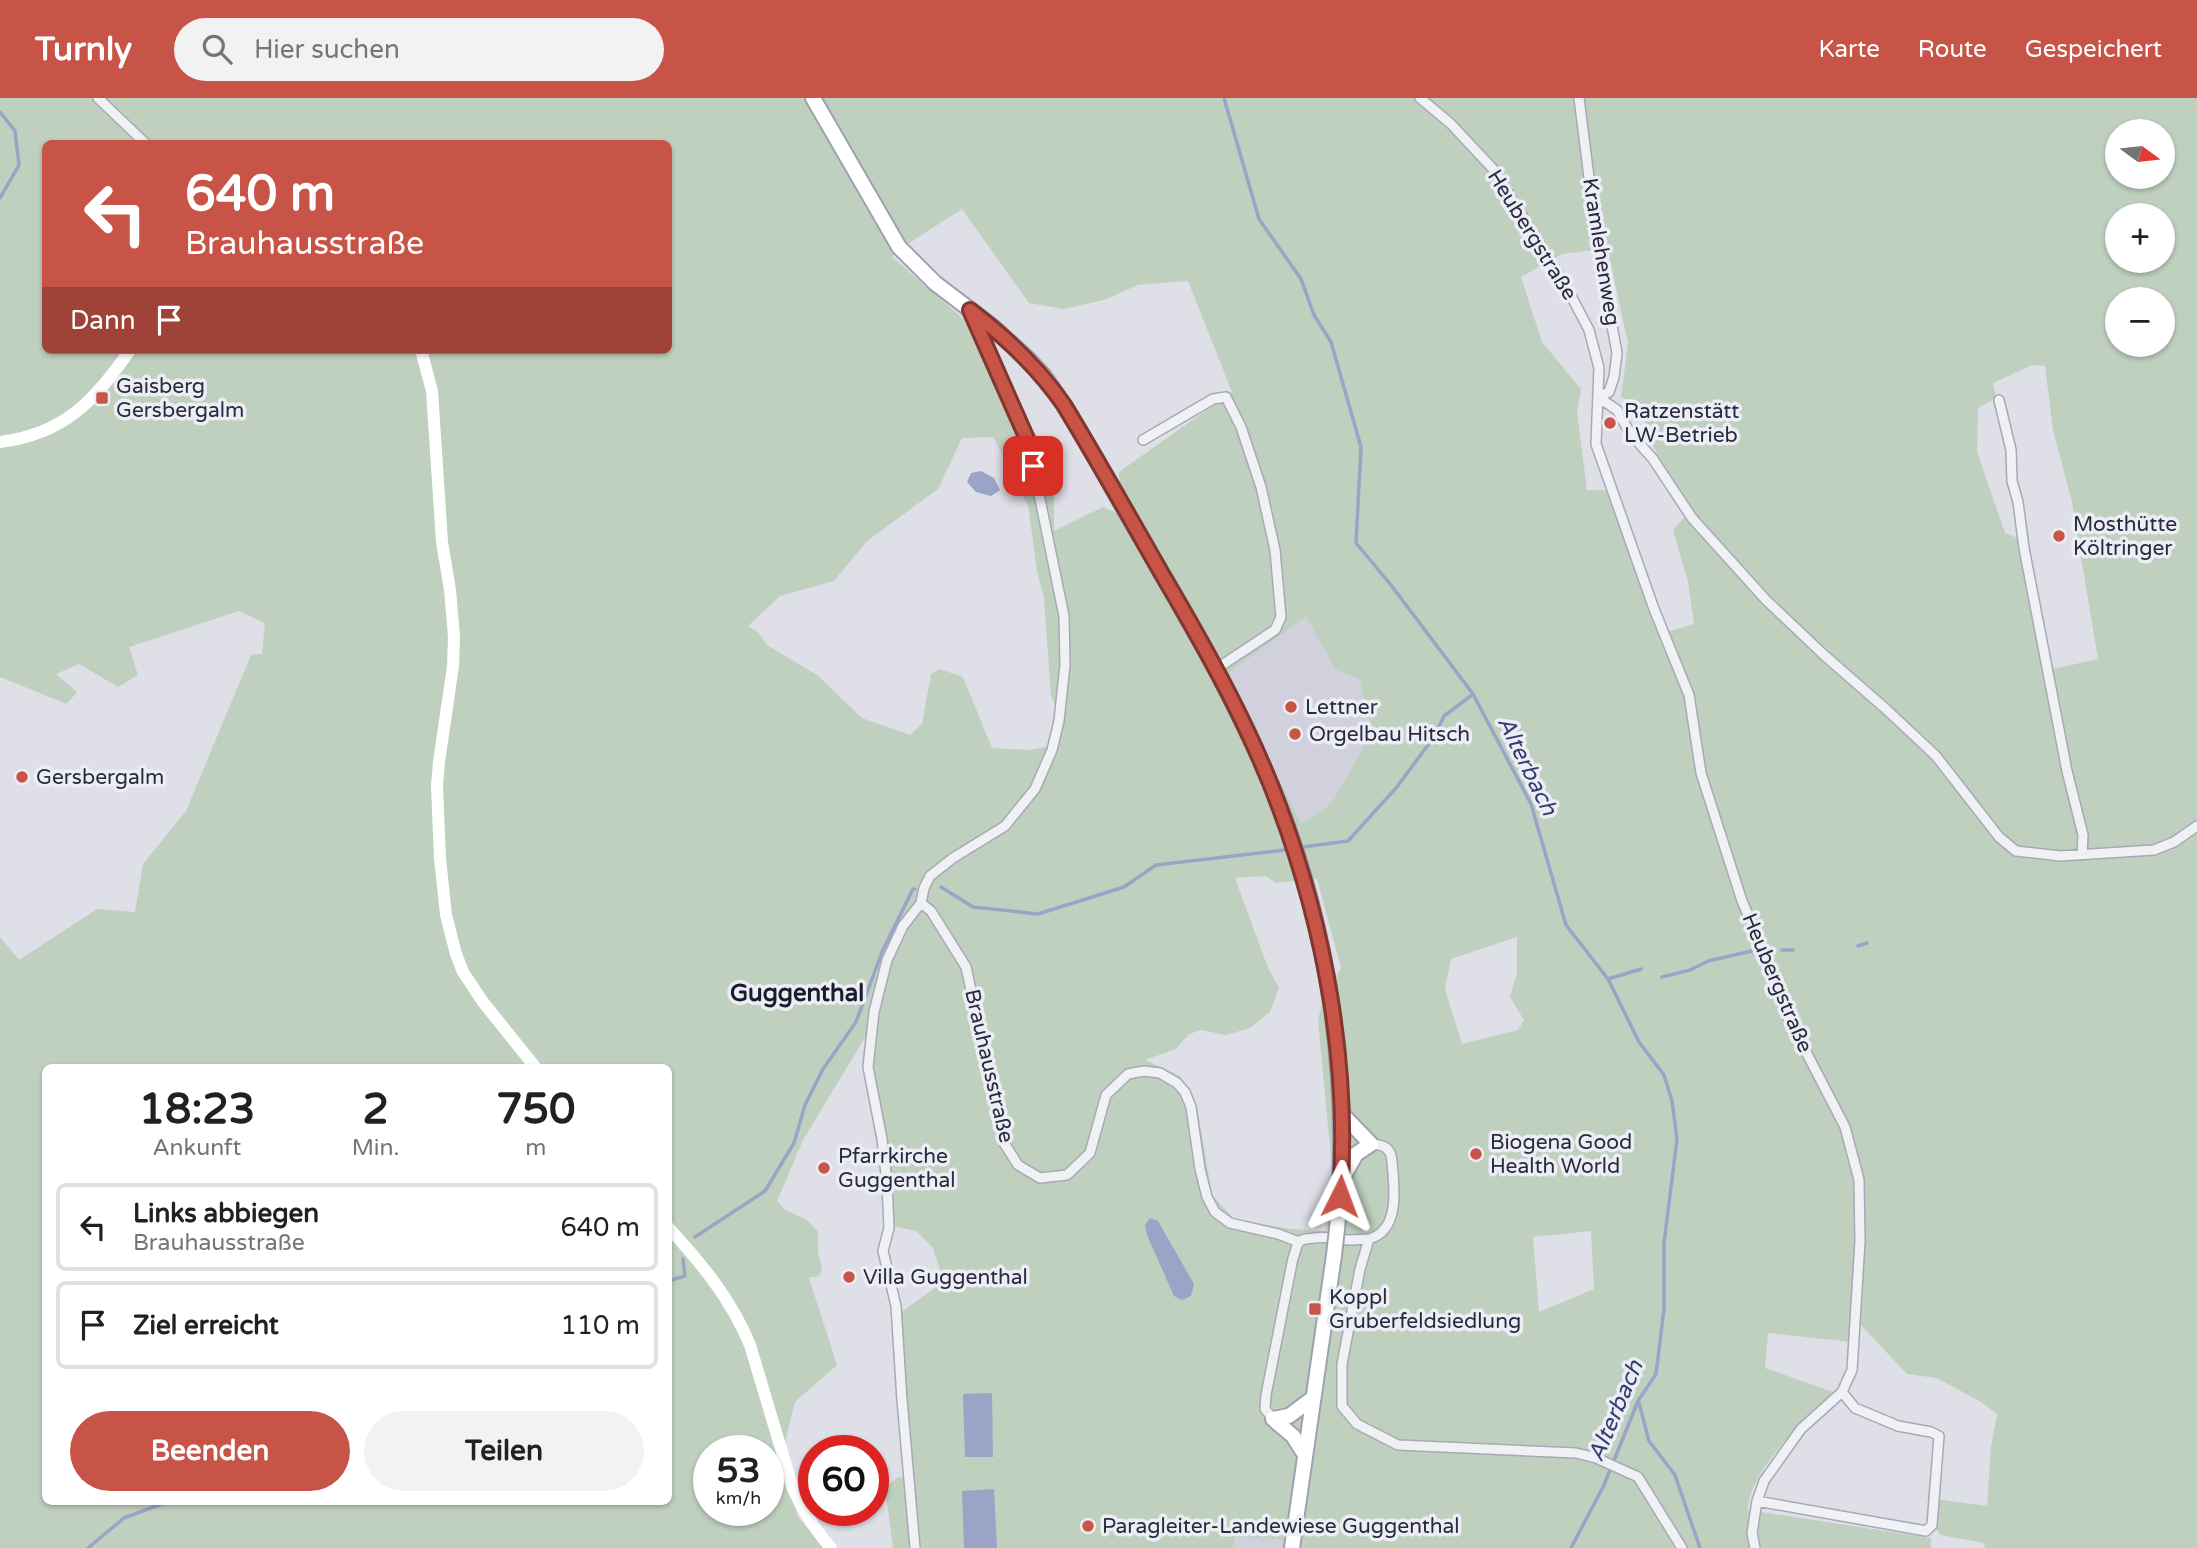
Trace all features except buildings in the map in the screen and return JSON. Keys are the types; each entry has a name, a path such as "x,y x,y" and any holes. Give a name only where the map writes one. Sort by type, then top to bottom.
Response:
{"main road":[{"path":"813,98 899,247 935,283 994,328 1027,358 1044,376 1064,405 1216,669 1279,804 1299,864 1326,973 1340,1079 1341,1182 1334,1255 1292,1548"},
{"path":"0,442 36,433 80,410 96,395 127,354"},
{"path":"422,354 431,385 442,542 454,637 453,666 439,762 440,858 446,915 463,972 483,1002 533,1064"},
{"path":"1341,1113 1371,1144 1356,1154 1341,1182"},
{"path":"672,1231 710,1273 741,1323 793,1489 802,1509 831,1548"},
{"path":"1273,1419 1289,1416 1313,1398"},
{"path":"1273,1419 1293,1436 1305,1455"}],"street":[{"path":"98,98 142,140"},
{"name":"Heubergstraße","path":"1420,98 1451,124 1493,169 1567,288 1589,330 1599,368 1597,444 1654,609 1689,695 1701,773 1742,901 1766,956 1788,1019 1845,1127 1858,1180 1860,1241 1852,1370 1842,1392 1801,1429 1764,1481 1757,1500 1752,1532 1755,1548"},
{"name":"Kramlehenweg","path":"1579,98 1598,249 1618,353 1609,392 1598,397"},
{"path":"915,1548 896,1306 883,1251 889,1227 887,1183 882,1139 868,1067 874,1012 887,960 903,926 921,903 930,876 953,858 1005,826 1035,789 1052,750 1059,721 1065,665 1064,616 1028,441 970,310"},
{"path":"1143,440 1213,399 1226,397 1241,427 1257,475 1275,550 1281,617 1275,630 1216,669"},
{"path":"1598,397 1617,410 1630,433 1653,459 1692,519 1766,600 1936,756 1999,837 2016,851 2060,856 2154,850 2174,842 2197,827"},
{"path":"1999,400 2011,450 2012,481 2020,511 2024,548 2067,771 2083,835 2082,855"},
{"name":"Brauhausstraße","path":"921,903 931,911 966,967 1004,1143 1018,1165 1040,1178 1067,1175 1090,1153 1106,1095 1128,1074 1144,1070 1160,1073 1177,1083 1188,1099 1200,1169 1207,1197 1215,1212 1230,1223 1278,1234 1299,1242"},
{"path":"1273,1419 1265,1409 1266,1395 1293,1258 1299,1242 1320,1237 1369,1239 1388,1223 1394,1205 1391,1156 1389,1148 1371,1144"},
{"path":"1369,1239 1360,1269 1342,1364 1342,1406 1357,1424 1398,1445 1576,1453 1596,1458 1638,1477 1682,1548"},
{"path":"1757,1500 1926,1531 1932,1525 1939,1436 1898,1426 1855,1408 1842,1392"}],"shaded area":[{"path":"1306,617 1336,670 1359,679 1373,731 1331,804 1301,823 1227,674"},
{"path":"1235,1537 1279,1539 1295,1548 1233,1548"}],"green space":[{"path":"0,98 2197,98 2197,1548 1985,1548 1984,1543 1941,1535 1934,1526 1936,1499 1987,1506 1991,1447 1997,1414 1937,1378 1907,1374 1861,1325 1852,1342 1768,1333 1765,1368 1833,1392 1794,1431 1768,1463 1757,1479 1748,1510 1931,1538 1931,1548 1295,1548 1279,1539 1235,1537 1233,1548 893,1548 889,1518 889,1485 898,1477 911,1479 900,1313 935,1288 940,1270 933,1248 916,1231 892,1226 869,1031 803,1140 777,1201 785,1210 807,1220 818,1232 818,1252 822,1268 819,1276 809,1278 837,1365 795,1402 784,1447 784,1435 693,1435 693,1526 784,1526 784,1469 798,1517 798,1526 806,1526 825,1548 0,1548 0,937 19,960 97,909 135,912 143,864 186,811 251,655 262,654 265,623 239,611 129,647 138,675 118,687 79,664 56,674 77,692 67,704 0,677","holes":["962,209 1029,303 1064,309 1104,300 1138,285 1188,281 1232,392 1119,472 1119,514 1103,507 1054,531 1054,499 1022,417 1026,414 983,336 892,257","1596,250 1609,256 1628,343 1621,397 1639,404 1655,450 1687,514 1673,530 1688,582 1694,624 1660,634 1607,490 1587,490 1577,412 1581,389 1542,342 1521,277 1562,254","2032,365 2045,366 2053,430 2072,502 2098,659 2045,671 2020,539 2005,533 1977,452 1978,408 1996,398 1993,383","993,437 1028,505 1037,571 1044,598 1051,695 1058,713 1052,746 1028,750 992,748 963,677 940,669 931,674 922,724 910,735 862,718 817,675 767,645 759,633 748,626 780,596 834,581 867,541 938,489 962,438","1306,617 1336,670 1359,679 1373,731 1331,804 1301,823 1227,674","1266,876 1276,883 1317,879 1341,968 1322,1003 1318,1021 1332,1168 1325,1231 1291,1229 1234,1219 1212,1195 1198,1112 1180,1076 1145,1060 1176,1049 1189,1034 1201,1030 1226,1035 1250,1028 1270,1012 1279,988 1268,968 1235,878","1517,937 1517,973 1510,997 1524,1020 1518,1030 1462,1044 1445,989 1451,959","1591,1231 1594,1289 1539,1312 1533,1237"]}],"water":[{"path":"981,471 994,478 1000,490 991,496 976,492 967,482 971,473"},
{"path":"1150,1218 1158,1221 1194,1284 1191,1296 1182,1300 1174,1296 1147,1235 1145,1225"},
{"path":"992,1393 993,1457 965,1457 963,1394"},
{"path":"994,1489 997,1548 964,1548 962,1491"}],"waterway":[{"name":"Alterbach","path":"1224,98 1259,219 1301,279 1314,315 1331,342 1361,447 1356,543 1473,694 1531,804 1566,925 1608,979 1639,1042 1664,1075 1672,1101 1677,1139 1664,1243 1664,1309 1656,1374 1638,1401 1604,1485 1571,1548"},
{"path":"0,112 15,131 19,165 0,198"},
{"path":"1303,847 1348,841 1396,788 1434,737 1444,716 1472,695"},
{"path":"941,887 973,907 1038,914 1124,887 1156,865 1284,850"},
{"path":"695,1237 765,1191 794,1143 805,1105 823,1069 856,1022 882,952 915,889"},
{"path":"1858,946 1867,943"},
{"path":"1782,950 1793,950"},
{"path":"1662,977 1690,970 1708,961 1752,951"},
{"path":"1608,979 1641,969"},
{"path":"672,1280 685,1276 683,1259"},
{"path":"1639,1403 1649,1441 1675,1475 1700,1548"},
{"path":"88,1548 124,1518 159,1505"}],"place":[{"name":"Gaisberg Gersbergalm","path":"102,398"},
{"name":"Ratzenstätt LW-Betrieb","path":"1610,423"},
{"name":"Mosthütte Költringer","path":"2059,536"},
{"name":"Lettner","path":"1291,707"},
{"name":"Orgelbau Hitsch","path":"1295,734"},
{"name":"Gersbergalm","path":"22,777"},
{"name":"Biogena Good Health World","path":"1476,1154"},
{"name":"Pfarrkirche Guggenthal","path":"824,1168"},
{"name":"Villa Guggenthal","path":"849,1277"},
{"name":"Koppl Gruberfeldsiedlung","path":"1315,1309"},
{"name":"Paragleiter-Landewiese Guggenthal","path":"1088,1526"}],"district":[{"name":"Guggenthal","path":"797,993"}],"route":[{"path":"1033,466 1028,441 970,310 1027,358 1044,376 1064,405 1216,669 1254,744 1273,789 1299,864 1330,997 1340,1079 1340,1196"}]}
